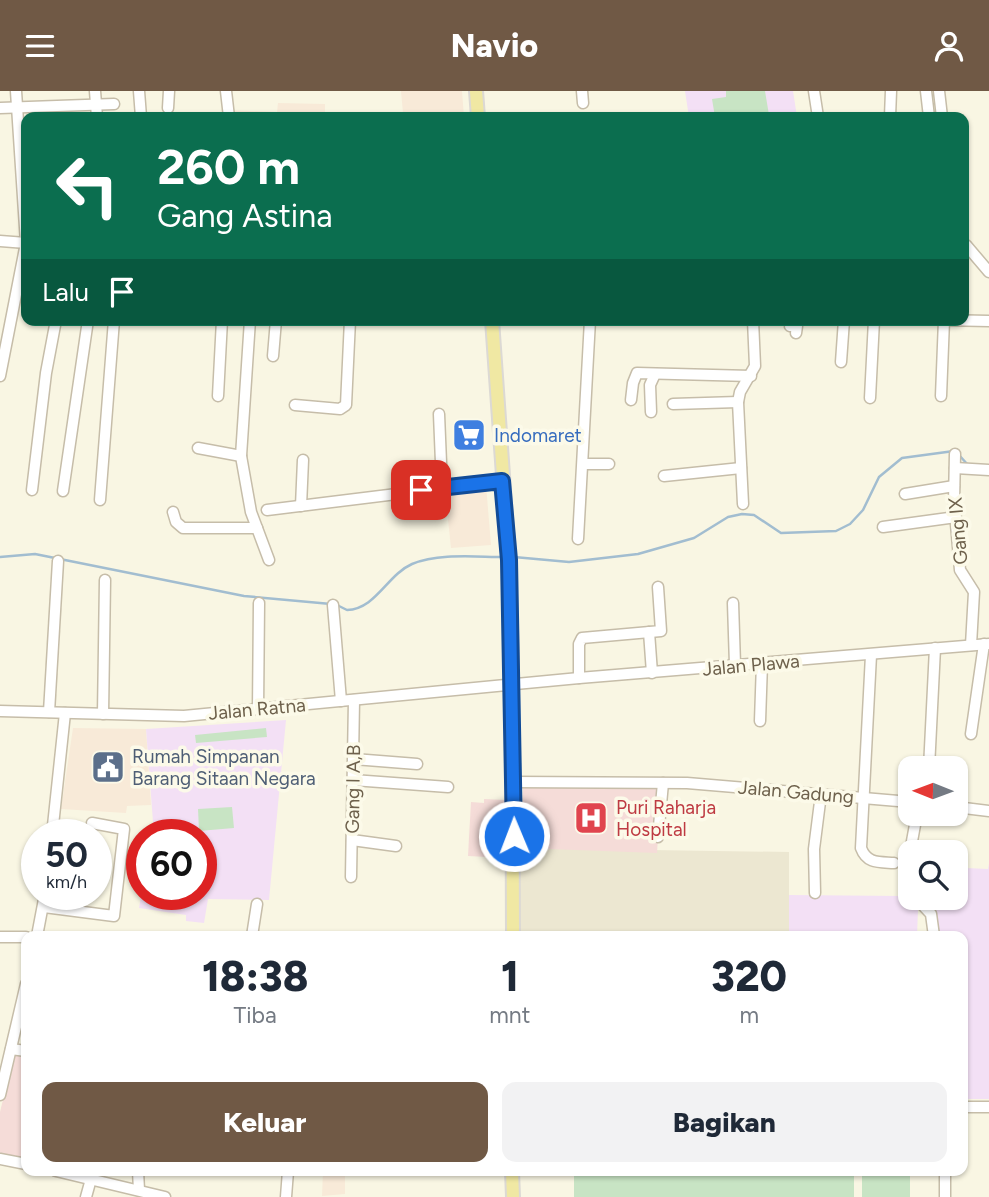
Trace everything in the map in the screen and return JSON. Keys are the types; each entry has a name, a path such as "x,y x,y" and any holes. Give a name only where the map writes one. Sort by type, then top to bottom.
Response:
{"main road":[{"path":"476,91 478,112"},
{"path":"492,326 509,560 513,686 513,931"},
{"path":"512,1176 513,1197"}],"street":[{"path":"16,91 21,168"},
{"path":"95,91 97,112"},
{"path":"139,91 141,112"},
{"path":"168,108 169,91"},
{"path":"226,91 228,112"},
{"path":"582,91 583,103"},
{"path":"814,91 817,112"},
{"path":"890,112 891,91"},
{"path":"926,91 928,112"},
{"path":"939,91 942,112"},
{"path":"0,109 54,112 114,104"},
{"path":"0,241 21,243"},
{"path":"969,248 989,272"},
{"path":"0,376 21,269"},
{"path":"969,321 989,321"},
{"path":"32,490 44,386 56,326"},
{"path":"62,491 87,326"},
{"path":"100,500 114,326"},
{"path":"218,397 222,326"},
{"path":"250,326 241,456 245,489 270,560"},
{"path":"273,356 276,326"},
{"path":"295,405 344,407 349,326"},
{"path":"578,539 590,326"},
{"path":"743,504 738,402 740,392 755,366 753,326"},
{"path":"796,334 797,326"},
{"path":"841,362 844,326"},
{"path":"870,398 874,326"},
{"path":"942,396 943,326"},
{"path":"631,400 637,373 751,376"},
{"path":"651,412 650,385 655,374"},
{"path":"673,404 738,402"},
{"path":"439,414 442,487"},
{"path":"198,448 241,456"},
{"name":"Gang IX","path":"955,454 954,486 961,573 974,592 971,645"},
{"path":"301,506 303,460"},
{"path":"583,464 609,464"},
{"path":"664,476 741,468"},
{"path":"955,468 989,470"},
{"path":"267,510 502,481"},
{"path":"905,493 954,486"},
{"path":"173,512 176,522 183,528 257,528"},
{"path":"883,527 956,517"},
{"path":"49,712 58,561"},
{"path":"103,714 105,580"},
{"path":"579,678 579,645 582,638 661,631 658,587"},
{"path":"258,603 258,710"},
{"path":"733,603 735,665"},
{"path":"333,605 341,701"},
{"path":"649,632 652,673"},
{"path":"971,734 986,644"},
{"name":"Jalan Plawa","path":"513,686 579,678 986,644"},
{"path":"930,756 935,647"},
{"path":"871,655 861,848 872,862 894,863"},
{"path":"760,721 762,663"},
{"name":"Jalan Ratna","path":"0,711 184,716 513,686"},
{"name":"Gang I A,B","path":"351,877 354,700"},
{"path":"54,819 65,713"},
{"path":"354,759 417,764"},
{"path":"353,780 448,787"},
{"name":"Jalan Gadung","path":"513,782 663,783 898,801"},
{"path":"658,837 663,783"},
{"path":"815,893 814,849 821,794"},
{"path":"968,808 989,811"},
{"path":"67,910 114,916 124,829 112,827"},
{"path":"352,840 396,846"},
{"path":"253,931 257,904"},
{"path":"38,931 43,910"},
{"path":"928,910 932,914 934,931"},
{"path":"0,937 21,937"},
{"path":"0,1095 21,1006"},
{"path":"11,1049 21,1050"},
{"path":"968,1107 989,1107"},
{"path":"0,1159 21,1163"},
{"path":"78,1176 165,1197"},
{"path":"138,1176 139,1190"},
{"path":"286,1197 288,1176"},
{"path":"944,1197 945,1176"},
{"path":"86,1197 91,1179"}],"shaded area":[{"path":"401,91 462,91 464,112 403,112"},
{"path":"685,91 793,91 796,112 688,112"},
{"path":"278,103 325,104 325,112 277,112"},
{"path":"225,110 277,112 225,112"},
{"path":"486,485 491,545 451,548 445,491"},
{"path":"286,720 269,900 217,899 217,819 153,819 146,729"},
{"name":"Rumah Simpanan Barang Sitaan Negara","path":"73,728 146,729 151,805 127,806 126,813 61,809"},
{"name":"Puri Raharja Hospital","path":"523,785 661,788 657,853 521,848"},
{"path":"484,799 506,800 505,858 468,856 471,802 484,803"},
{"path":"521,848 789,852 789,931 519,931"},
{"path":"989,864 989,1099 968,1099 968,931 937,931 937,921 932,910 968,910 968,868 988,869"},
{"path":"789,895 898,896 898,910 918,910 917,931 789,931"},
{"path":"152,910 206,910 204,923 186,921 186,915"},
{"path":"14,1054 21,1055 21,1160 0,1156 0,1112"},
{"path":"323,1176 345,1176 345,1194 322,1196"}],"green space":[{"path":"726,91 765,91 768,112 714,112 712,99 726,97"},
{"path":"266,728 267,737 196,743 195,735"},
{"path":"232,807 234,828 217,829 217,819 198,819 198,809"},
{"path":"574,1176 854,1176 854,1197 574,1197"},
{"path":"862,1176 910,1176 910,1197 862,1197"}],"waterway":[{"path":"514,557 569,562 638,554 694,538 728,517 742,514 754,515 781,533 836,531 850,524 863,510 879,477 902,458 954,451"},
{"path":"959,455 968,465"},
{"path":"0,557 35,554 244,596 331,604"},
{"path":"337,605 347,610 366,604 403,569 412,564 457,556 504,557"}],"place":[{"name":"Indomaret","path":"469,435"},
{"name":"Rumah Simpanan Barang Sitaan Negara","path":"108,767"},
{"name":"Puri Raharja Hospital","path":"591,818"}],"route":[{"path":"421,490 502,481 509,560 513,676 514,836"}]}
